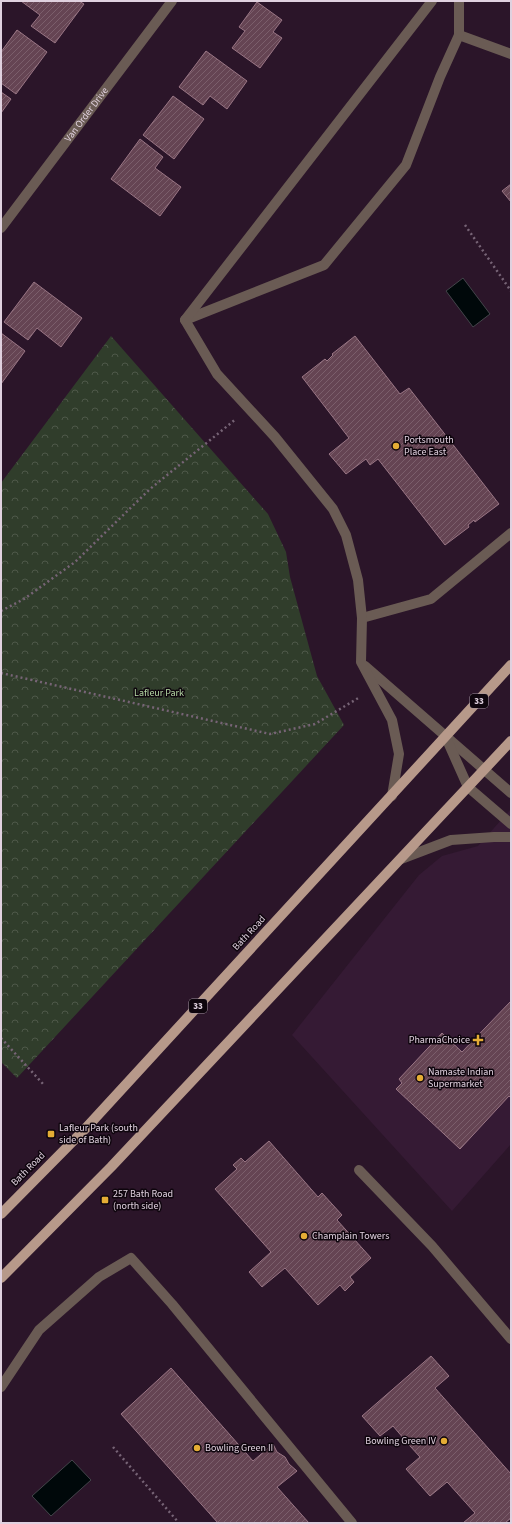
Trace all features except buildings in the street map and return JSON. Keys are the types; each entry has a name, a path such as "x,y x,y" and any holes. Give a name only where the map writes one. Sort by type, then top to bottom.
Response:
{"main road":[{"name":"Bath Road","path":"1,1214 86,1128 511,665"},
{"path":"1,1278 114,1163 242,1025 401,859 511,741"}],"street":[{"name":"Van Order Drive","path":"1,228 172,1"},
{"path":"185,320 432,1"},
{"path":"185,320 324,265 406,164 440,77 459,35 459,1"},
{"path":"459,35 511,54"},
{"path":"185,320 217,374 266,426 333,509 346,535 358,580 362,618 361,662 392,720 399,754 392,796"},
{"path":"362,618 431,599 511,533"},
{"path":"361,662 511,793"},
{"path":"446,737 468,787 511,824"},
{"path":"401,859 451,840 511,837"},
{"path":"359,1170 432,1246 511,1339"},
{"path":"1,1388 39,1330 99,1277 132,1258 177,1310 352,1523"}],"path":[{"path":"465,225 511,291"},
{"path":"1,611 24,598 75,562 150,489 249,409"},
{"path":"1,673 270,734 315,724 374,688"},
{"path":"1,1038 44,1085"},
{"path":"113,1447 179,1523"}],"shaded area":[{"path":"463,278 490,314 473,327 446,291"},
{"path":"511,809 511,1144 452,1211 292,1035 419,875 442,856 478,846"},
{"path":"72,1460 91,1480 51,1516 32,1496"}],"green space":[{"name":"Lafleur Park","path":"111,336 268,514 286,552 290,577 317,676 344,725 17,1078 1,1062 1,483"}],"place":[{"name":"Portsmouth Place East","path":"396,446"},
{"name":"PharmaChoice","path":"478,1040"},
{"name":"Namaste Indian Supermarket","path":"420,1078"},
{"name":"Lafleur Park (south side of Bath)","path":"51,1134"},
{"name":"257 Bath Road (north side)","path":"105,1200"},
{"name":"Champlain Towers","path":"304,1236"},
{"name":"Bowling Green IV","path":"444,1441"},
{"name":"Bowling Green II","path":"197,1448"}]}
